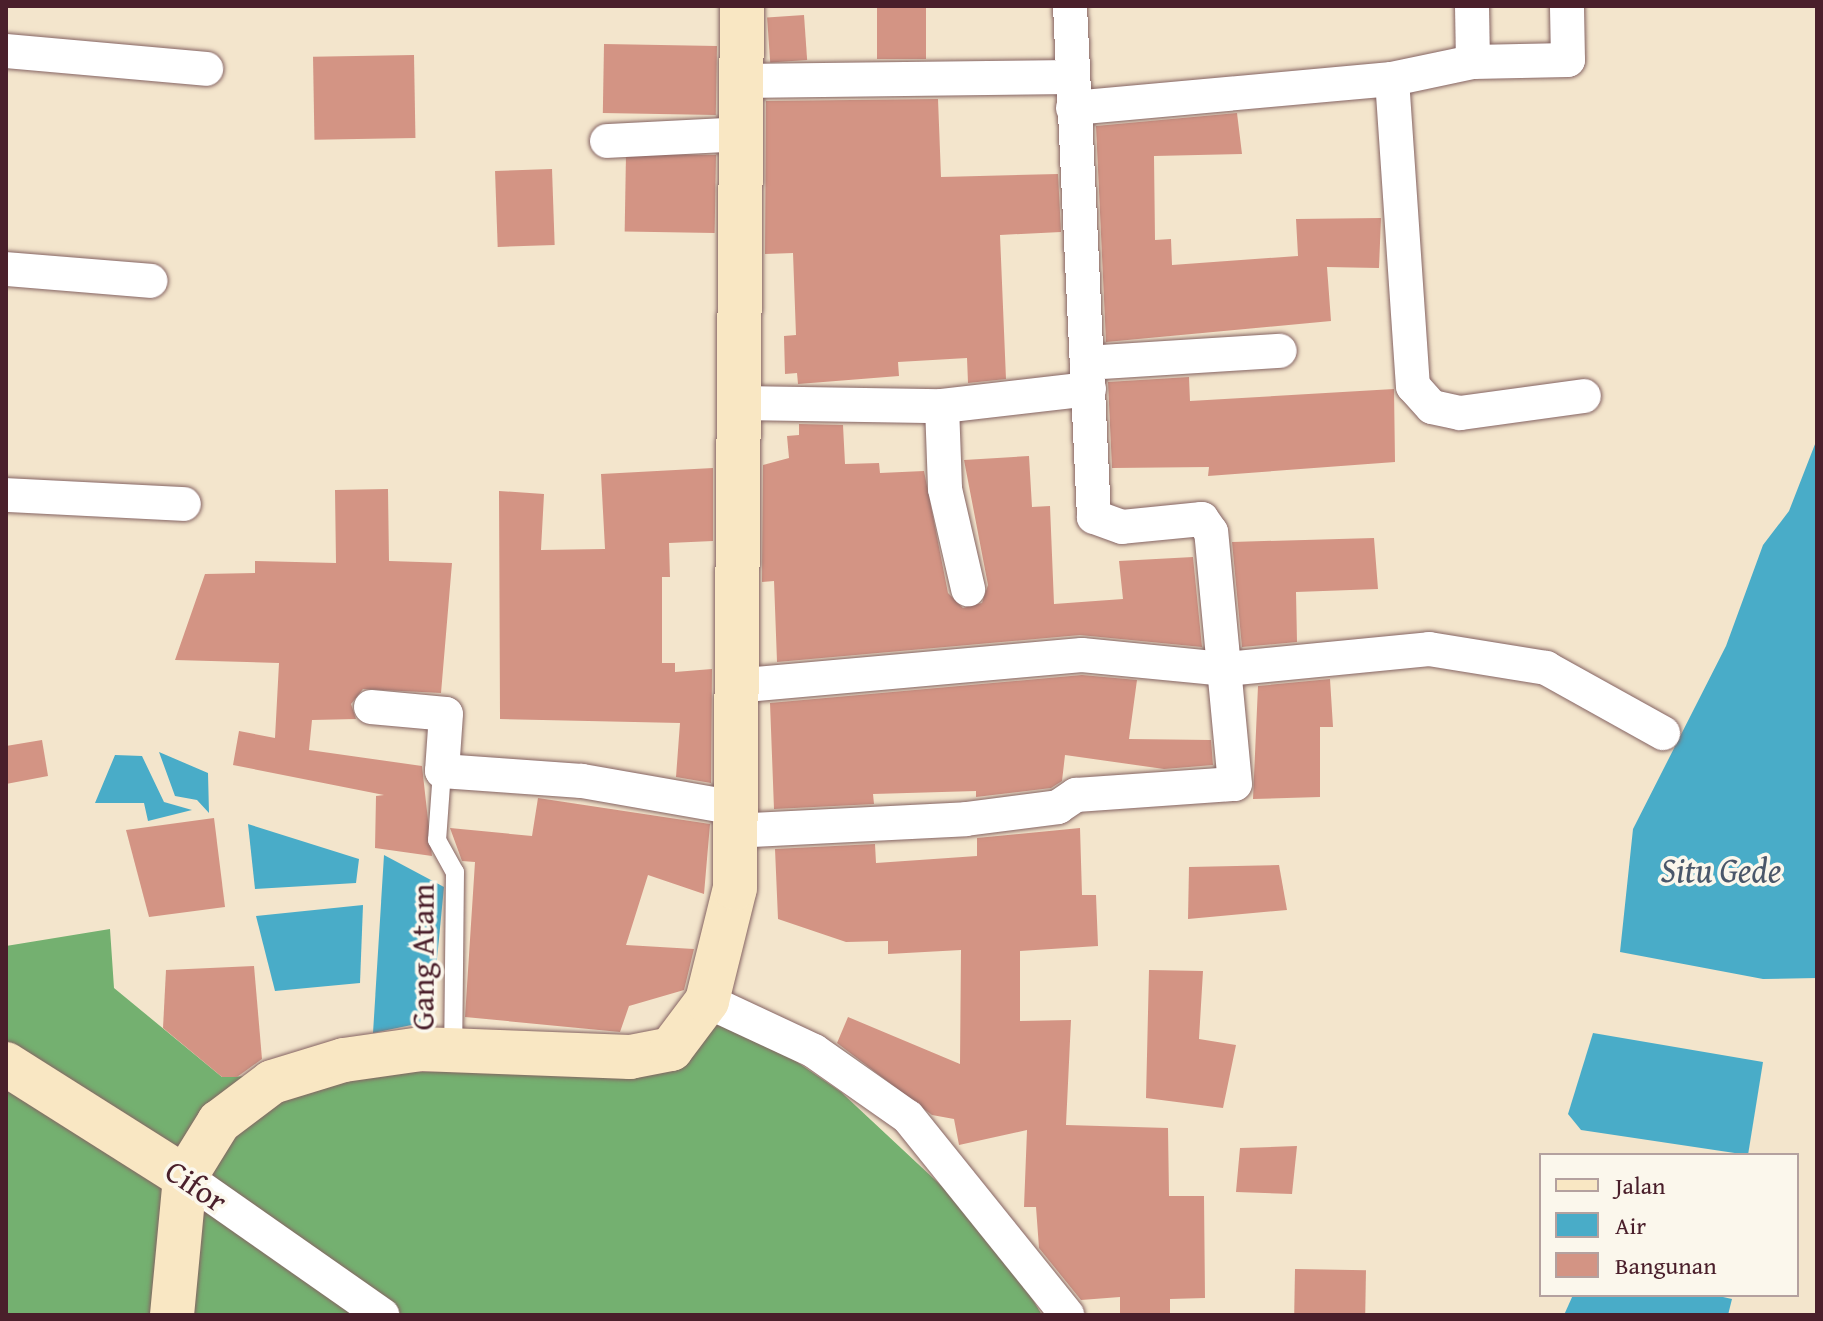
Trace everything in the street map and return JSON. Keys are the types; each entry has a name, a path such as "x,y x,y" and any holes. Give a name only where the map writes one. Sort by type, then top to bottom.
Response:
{"street":[{"path":"172,1315 185,1177 219,1122 272,1082 344,1060 453,1051 630,1057 671,1049 707,1001 735,888 732,819 740,403 742,6"},
{"path":"371,707 446,714 442,771 582,781 732,819 966,819 1058,807 1076,795 1235,784 1211,532 1202,519 1122,527 1094,517 1070,6"},
{"path":"1472,6 1473,62"},
{"path":"740,81 1072,92 1392,79 1473,62 1568,60 1567,6"},
{"path":"6,51 206,69"},
{"path":"1392,79 1413,386 1432,407 1460,413 1584,396"},
{"path":"607,141 743,134"},
{"path":"6,269 151,281"},
{"path":"740,403 942,406 1088,376 1280,351"},
{"path":"942,406 945,489 968,589"},
{"path":"6,495 184,504"},
{"path":"734,686 1082,655 1226,669 1429,649 1546,668 1663,733"},
{"path":"707,1001 814,1051 908,1117 1067,1315"},
{"name":"Cifor","path":"6,1064 185,1177 382,1315"}],"lane":[{"name":"Gang Atam","path":"442,771 437,840 455,872 453,1051"}],"green space":[{"path":"110,929 114,988 222,1077 570,1068 718,1008 841,1092 994,1235 1042,1315 6,1315 6,946"}],"water":[{"name":"Situ Gede","path":"1817,439 1817,978 1763,979 1620,952 1633,829 1726,646 1763,545 1789,511"},
{"path":"159,752 208,773 209,813 197,800 175,796"},
{"path":"115,755 142,756 164,802 192,810 148,821 144,803 95,803"},
{"path":"248,824 359,859 356,883 255,889"},
{"path":"384,855 444,887 431,1021 373,1033"},
{"path":"363,905 360,983 275,991 256,916"},
{"path":"1593,1033 1763,1062 1748,1153 1581,1130 1568,1114"},
{"path":"1572,1297 1732,1299 1728,1315 1564,1315"}],"building":[{"path":"877,6 926,6 926,59 877,59"},
{"path":"804,15 807,60 770,62 767,18"},
{"path":"604,44 717,46 716,115 603,113"},
{"path":"414,55 415,138 314,140 313,57"},
{"path":"938,99 941,177 1058,174 1061,232 1000,235 1006,379 968,383 967,358 898,362 899,376 798,384 797,373 785,374 784,336 796,335 793,253 765,254 766,101"},
{"path":"1237,113 1242,154 1154,156 1155,240 1171,239 1172,265 1298,256 1296,219 1381,218 1379,268 1327,267 1331,321 1106,342 1096,126"},
{"path":"626,153 716,155 715,233 625,231"},
{"path":"552,169 555,245 498,247 495,171"},
{"path":"1189,377 1190,401 1394,389 1395,462 1208,476 1209,467 1112,468 1108,382"},
{"path":"799,424 843,425 845,464 879,463 880,473 924,471 948,593 963,608 982,603 988,585 964,460 1029,456 1032,507 1050,506 1054,604 1123,599 1119,561 1193,557 1202,647 1080,635 777,662 774,581 762,582 763,465 789,458 787,436 799,435"},
{"path":"713,468 713,541 669,543 670,577 662,577 662,663 675,663 675,672 712,669 711,783 676,777 680,723 500,719 499,491 544,494 541,550 605,549 601,474"},
{"path":"388,489 389,561 452,563 441,693 363,689 351,704 356,719 312,720 309,750 422,766 432,856 375,848 376,796 384,795 233,765 239,731 275,738 279,663 175,660 205,574 255,573 255,561 336,563 335,490"},
{"path":"1374,538 1378,589 1296,592 1297,642 1242,647 1232,542"},
{"path":"1082,675 1137,680 1129,739 1211,740 1213,765 1164,769 1065,755 1062,781 1051,788 976,797 976,791 873,794 874,804 774,809 770,703"},
{"path":"1330,679 1333,727 1320,727 1320,797 1253,799 1258,686"},
{"path":"42,740 48,776 6,784 6,746"},
{"path":"538,798 710,824 704,894 648,875 626,945 694,949 684,990 629,1006 620,1032 465,1017 475,862 462,861 450,828 532,836"},
{"path":"214,818 225,907 149,917 126,830"},
{"path":"1080,828 1082,895 1096,895 1098,946 1020,951 1020,1021 1071,1020 1066,1125 1168,1128 1169,1196 1204,1196 1205,1298 1170,1299 1170,1315 1120,1315 1120,1297 1081,1300 1039,1248 1036,1207 1024,1207 1027,1130 959,1145 954,1119 932,1115 837,1043 848,1017 960,1064 961,950 888,954 888,941 846,942 778,919 775,849 875,844 876,863 977,856 977,838"},
{"path":"1279,865 1287,910 1188,919 1189,867"},
{"path":"254,966 262,1059 237,1077 222,1077 163,1028 166,970"},
{"path":"1149,970 1203,971 1199,1039 1236,1045 1223,1108 1146,1098"},
{"path":"1297,1146 1292,1194 1236,1192 1240,1148"},
{"path":"1295,1269 1366,1270 1365,1315 1294,1315"}]}
